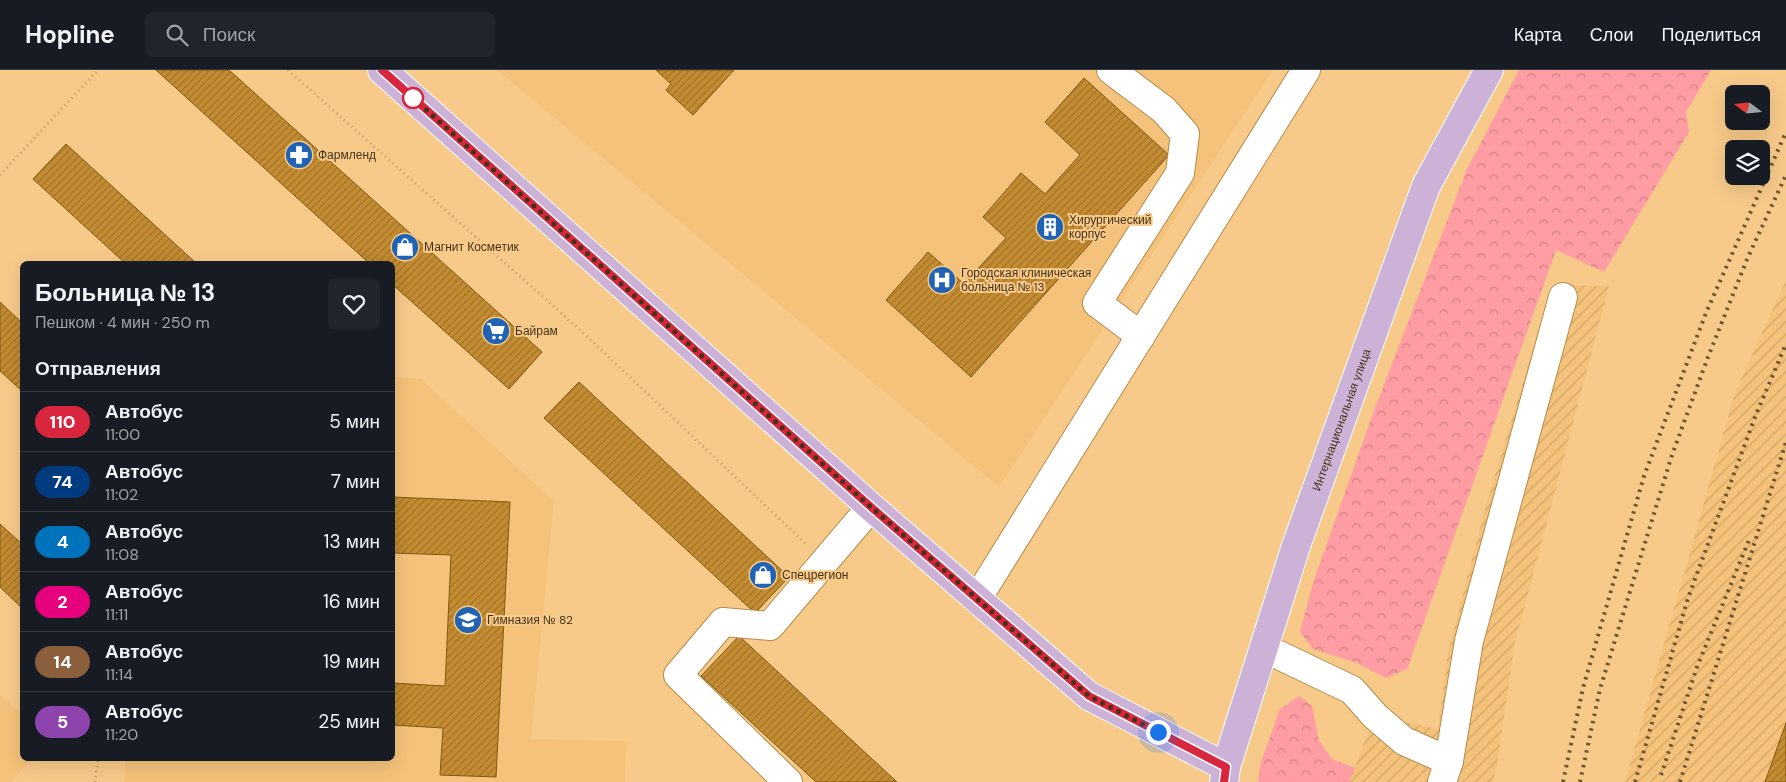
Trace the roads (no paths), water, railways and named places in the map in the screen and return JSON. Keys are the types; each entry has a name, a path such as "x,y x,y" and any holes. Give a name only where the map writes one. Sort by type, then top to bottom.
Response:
{"main road":[{"path":"382,70 871,507 1089,696 1225,775"},
{"name":"Интернациональная улица","path":"1225,775 1296,546 1426,186 1489,70"}],"lane":[{"path":"1111,70 1164,110 1185,134 1180,173 1097,303 1141,336"},
{"path":"977,600 1306,70"},
{"path":"1264,648 1352,690 1375,716 1445,772 1468,641 1563,297"},
{"path":"788,782 678,675 723,622 770,626 871,507"}],"railway":[{"path":"1563,782 1583,688 1644,476 1706,313 1786,132"},
{"path":"1580,782 1600,689 1672,455 1708,357 1748,257 1786,175"},
{"path":"1635,782 1688,598 1755,417 1786,344"},
{"path":"1680,782 1786,442"},
{"path":"1661,775 1697,667 1749,540"}],"place":[{"name":"Фармленд","path":"299,155"},
{"name":"Хирургический корпус","path":"1050,227"},
{"name":"Магнит Косметик","path":"405,247"},
{"name":"Городская клиническая больница № 13","path":"942,280"},
{"name":"Байрам","path":"496,331"},
{"name":"Спецрегион","path":"763,575"},
{"name":"Гимназия № 82","path":"468,620"}]}
